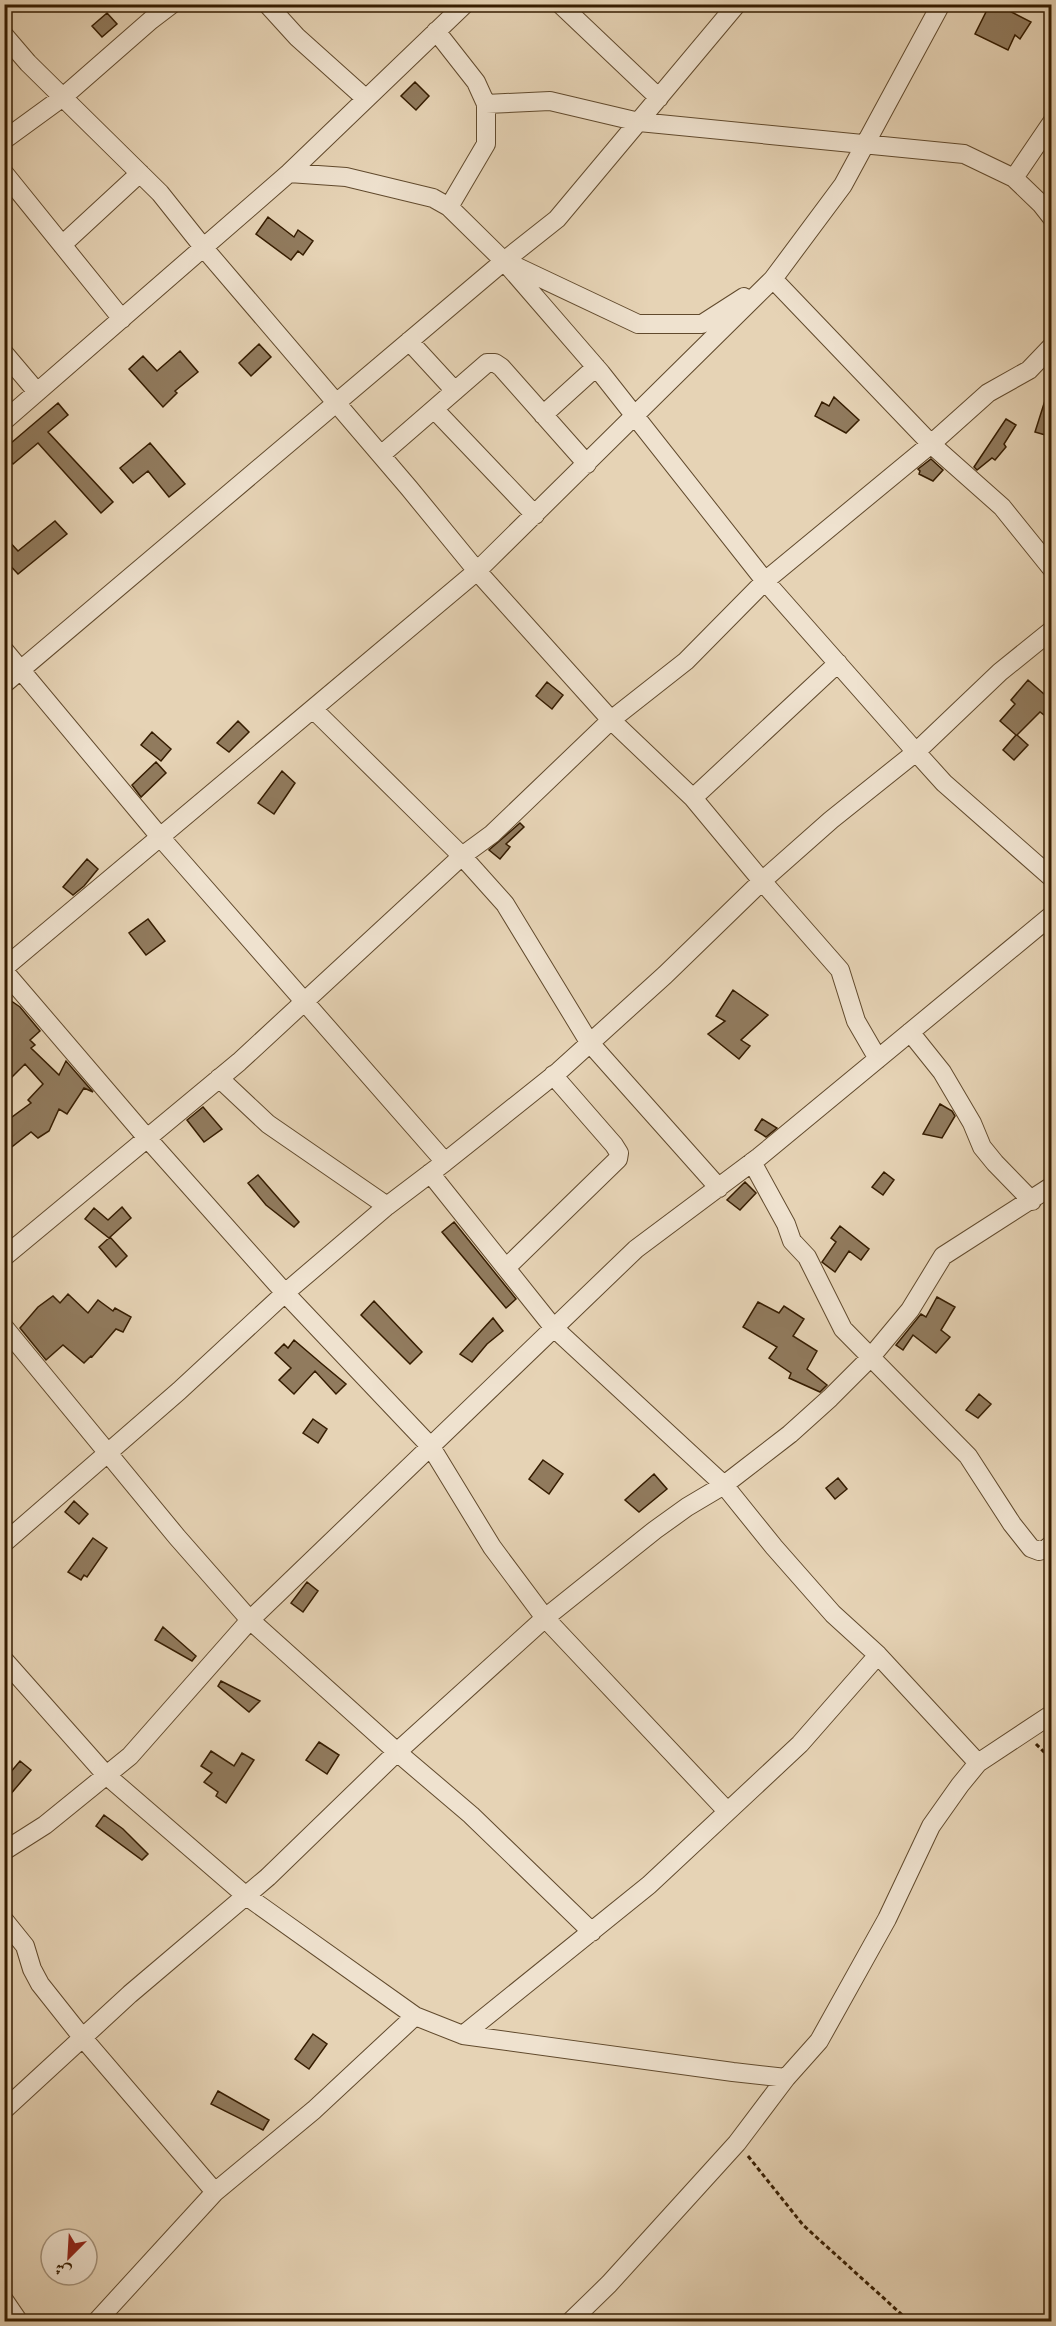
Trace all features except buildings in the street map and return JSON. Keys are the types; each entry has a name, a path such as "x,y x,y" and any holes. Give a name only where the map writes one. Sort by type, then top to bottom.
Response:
{"street":[{"path":"4,140 63,97 172,4"},
{"path":"267,4 297,37 365,98"},
{"path":"4,421 289,172 465,4"},
{"path":"560,4 659,98"},
{"path":"727,1811 544,1617 492,1547 431,1447 285,1293 147,1138 4,969 477,571 774,279 843,185 942,4"},
{"path":"4,684 336,402 557,219 659,98 729,7"},
{"path":"436,31 476,82 486,104 486,144 449,207"},
{"path":"4,35 28,63 160,193 477,571 611,720 693,798 840,970 856,1021 878,1059"},
{"path":"486,104 550,101 639,122 964,154 1014,178 1052,218"},
{"path":"1014,178 1052,122"},
{"path":"289,172 346,177 433,198 449,207 504,261 596,367 765,581 916,752 944,783 1052,878"},
{"path":"4,173 122,319"},
{"path":"62,244 140,173"},
{"path":"504,261 638,324 702,324 774,279"},
{"path":"774,279 931,444 1002,507 1052,569"},
{"path":"410,341 455,391"},
{"path":"4,1257 219,1078 304,1003 383,926 462,856 492,834 611,720 686,661 765,581 931,444 988,393 1029,370 1052,346"},
{"path":"4,353 37,392"},
{"path":"381,455 487,363 495,363 587,464"},
{"path":"543,415 596,367"},
{"path":"434,409 535,515"},
{"path":"4,1543 285,1293 387,1206 553,1075 665,975 762,881 831,820 916,752 1000,672 1052,630"},
{"path":"4,650 161,838 445,1162"},
{"path":"693,798 838,663"},
{"path":"314,710 462,856 513,914 589,1042 719,1188"},
{"path":"4,1851 45,1825 130,1755 250,1620 636,1249 752,1162 1052,915"},
{"path":"4,2110 82,2037 245,1894 268,1877 397,1752 544,1617 663,1524 724,1485 790,1434 870,1358 918,1300 943,1256 951,1249 1044,1198 995,1163 982,1147 972,1123 942,1072 910,1032"},
{"path":"506,1268 618,1159 619,1153 614,1145 553,1075"},
{"path":"219,1078 268,1124 387,1206"},
{"path":"752,1162 786,1224 792,1241 807,1257 843,1329 968,1456 1012,1524 1031,1548 1039,1551 1052,1544"},
{"path":"430,1173 553,1327 724,1485 774,1547 834,1614 878,1655 978,1762"},
{"path":"4,1327 177,1537 250,1620 471,1815 592,1932"},
{"path":"463,2036 649,1885 800,1744 878,1655"},
{"path":"4,1660 106,1775 245,1894 415,2016 463,2036 733,2073 786,2078"},
{"path":"570,2322 609,2284 737,2143 786,2078 819,2041 887,1919 932,1826 978,1762 1052,1714"},
{"path":"4,1920 26,1946 32,1970 40,1984 82,2037 215,2192"},
{"path":"96,2322 215,2192 314,2110 415,2016"},
{"path":"4,2300 19,2322"}],"path":[{"path":"737,2143 802,2225 910,2322"}]}
